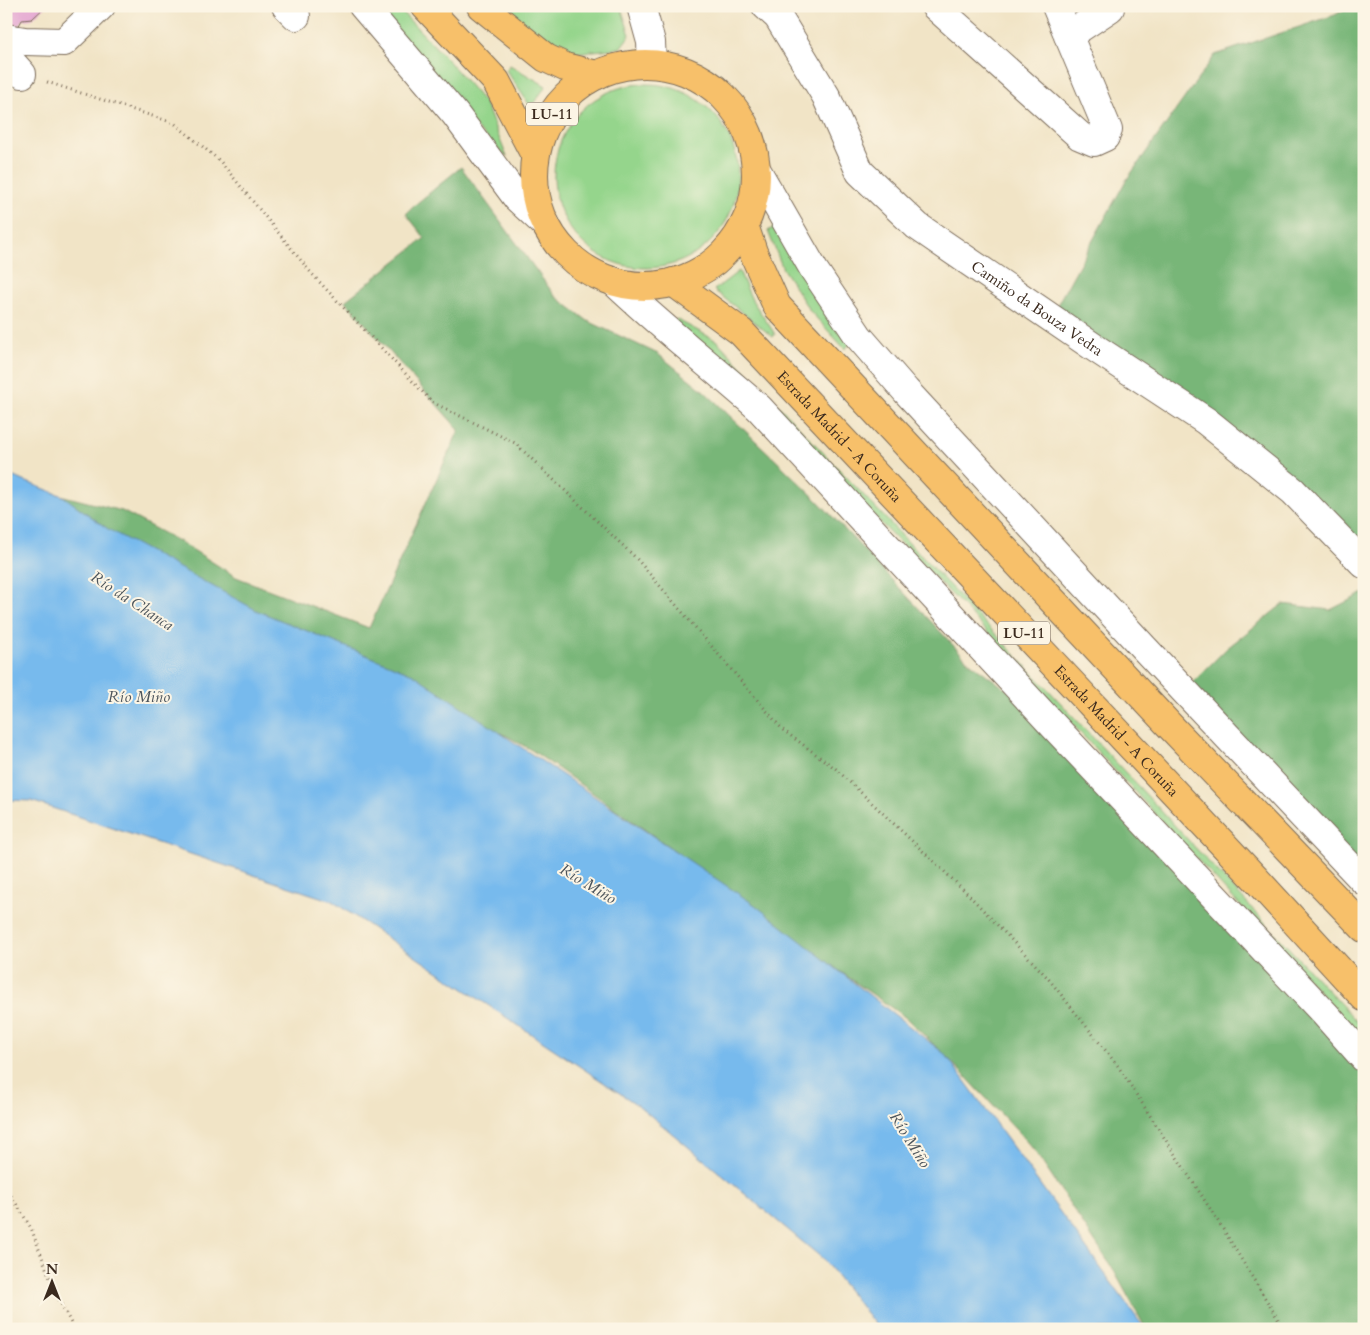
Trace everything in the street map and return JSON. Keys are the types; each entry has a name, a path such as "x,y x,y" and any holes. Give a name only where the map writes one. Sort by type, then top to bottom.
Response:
{"highway":[{"name":"LU-11","path":"425,6 496,81 535,155"},
{"path":"481,6 546,58 565,68 597,75"},
{"name":"LU-11","path":"652,64 684,71 712,87 735,110 750,138 756,169 754,198 744,225 726,250 702,270 673,282 643,286 613,281 586,269 562,250 546,225 534,191 535,155 543,130 556,107 574,89 597,75 624,66 652,64"},
{"name":"LU-11","path":"744,225 753,252 777,306 1171,727 1364,928"},
{"name":"Estrada Madrid - A Coruña","path":"673,282 741,332 1248,870 1364,996"}],"street":[{"path":"6,38 25,41 64,42 101,6"},
{"path":"363,6 456,114 517,198 546,225"},
{"path":"641,6 651,42 652,64"},
{"name":"Camiño da Bouza Vedra","path":"766,6 778,17 826,96 860,172 917,226 1079,337 1206,420 1293,491 1364,564"},
{"path":"936,6 1080,136 1094,142 1105,137 1108,130 1056,6"},
{"path":"1068,36 1110,8 1110,6"},
{"path":"756,169 814,270 859,337 906,392 1123,626 1364,881"},
{"path":"613,281 650,317 712,367 758,408 1364,1058"}],"path":[{"path":"14,65 174,123 220,161 312,274 432,402 515,443 636,558 783,730 836,769 965,891 1047,977 1118,1066 1218,1221 1284,1329"},
{"path":"6,1187 31,1228 56,1294 74,1329"}],"green space":[{"path":"375,6 396,6 446,58 485,103 507,157 472,124"},
{"path":"504,6 618,6 621,8 630,35 620,48 575,53 540,38"},
{"path":"1352,6 1364,6 1364,552 1051,316 1125,182 1215,55 1335,15"},
{"path":"510,65 546,86 531,107 506,70"},
{"path":"655,84 664,85 690,95 705,105 717,117 727,132 734,149 737,158 737,194 727,220 717,235 705,247 690,257 664,267 637,268 628,267 602,257 587,247 575,235 565,220 555,194 554,167 555,158 565,132 575,117 587,105 602,95 628,85"},
{"path":"461,167 555,296 588,321 658,354 704,391 817,500 968,661 1022,701 1364,1069 1364,1329 1146,1329 1113,1269 1034,1150 949,1059 906,1018 533,751 507,736 393,685 6,481 122,511 182,543 236,577 369,628 459,430 345,301 425,238 406,214"},
{"path":"777,225 851,343 845,349 810,311 783,269 768,231"},
{"path":"739,271 752,300 775,334 773,337 714,290"},
{"path":"676,319 717,341 1044,685 1364,1029 1364,1040 967,610 827,469 675,326"},
{"path":"1364,593 1364,873 1189,686 1226,649 1283,604 1330,610"}],"water":[{"name":"Río Miño","path":"6,474 63,496 108,529 258,611 413,674 755,905 946,1055 1145,1329 879,1329 822,1258 639,1106 332,901 31,801 6,800"}],"building":[{"path":"6,6 46,6 32,19 22,20 17,29 6,26"}],"water label":[{"name":"Río da Chanca","path":"132,601"}]}
